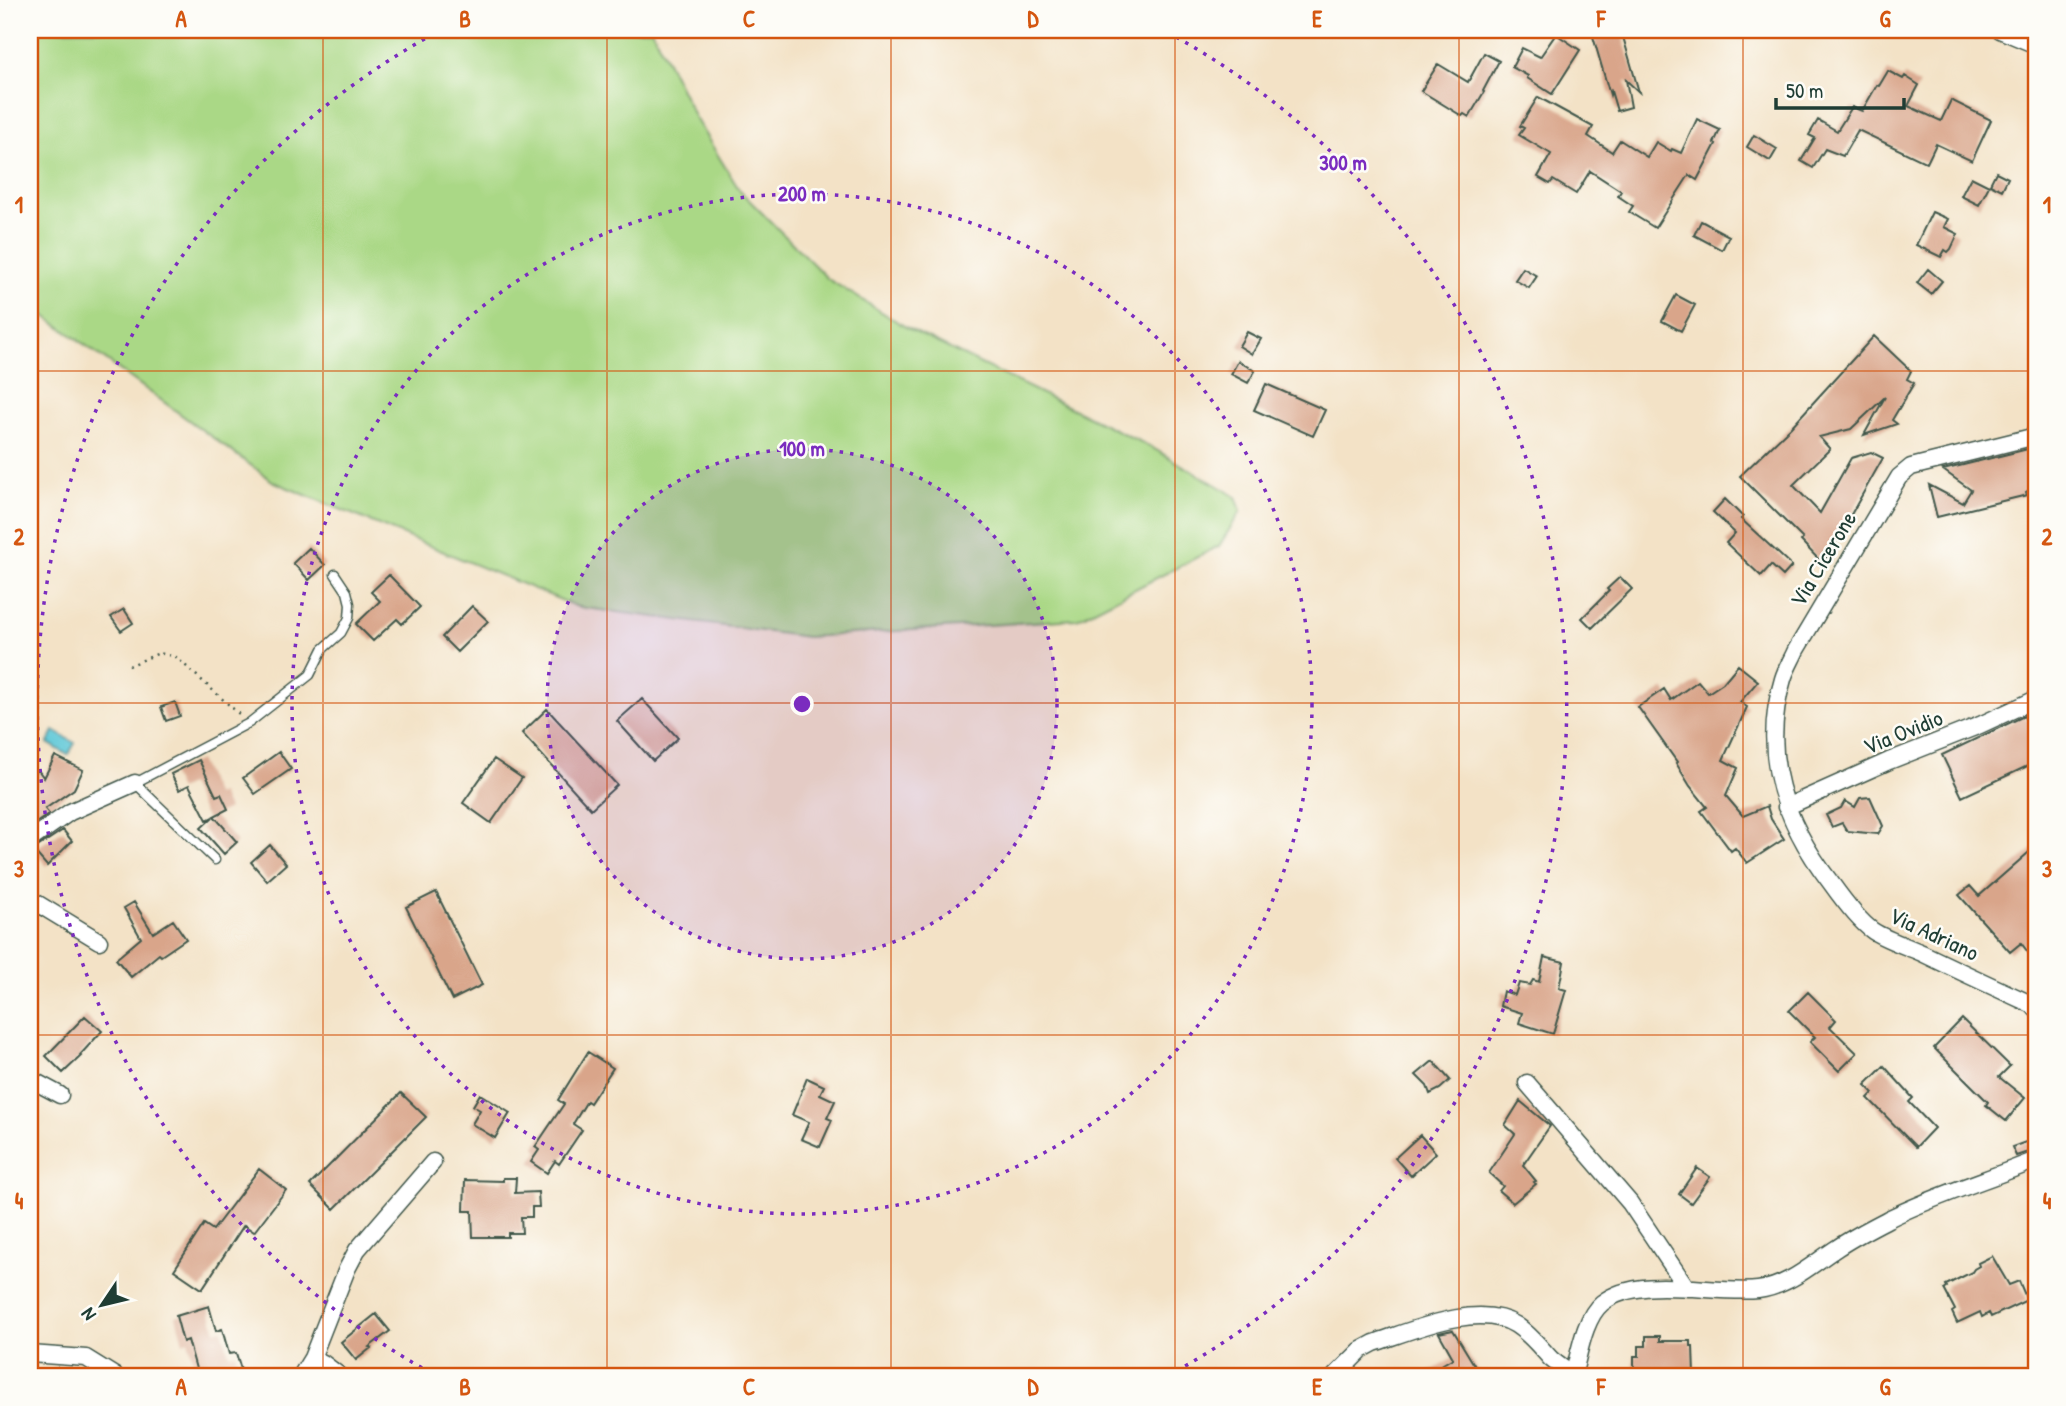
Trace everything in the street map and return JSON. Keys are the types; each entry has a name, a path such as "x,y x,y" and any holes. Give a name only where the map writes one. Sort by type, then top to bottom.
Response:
{"street":[{"path":"2000,30 2036,45"},
{"name":"Via Cicerone","path":"1786,807 1777,778 1773,735 1783,677 1796,650 1899,477 1911,467 2036,436"},
{"name":"Via Ovidio","path":"1786,807 2036,699"},
{"path":"30,840 70,812 135,783"},
{"name":"Via Adriano","path":"1786,807 1822,872 1872,930 2035,1004"},
{"path":"30,899 99,942"},
{"path":"30,1079 60,1095"},
{"path":"1527,1083 1630,1203 1687,1288"},
{"path":"1335,1376 1361,1350 1374,1343 1457,1318 1478,1315 1514,1323 1532,1337 1553,1361 1573,1375 1590,1316 1602,1303 1617,1295 1653,1287 1758,1290 1781,1283 1888,1219 2036,1160"},
{"path":"301,1376 312,1358 357,1250 433,1162"},
{"path":"30,1354 86,1358 115,1376"},
{"path":"312,1358 341,1376"}],"lane":[{"path":"215,860 135,783 249,723 310,675 323,649 341,633 349,618 347,592 335,574"}],"path":[{"path":"129,666 159,653 176,657 249,723"}],"green space":[{"path":"30,30 652,30 695,118 740,191 828,279 911,330 1149,446 1236,497 1241,511 1219,546 1077,619 807,637 578,607 274,482 30,305"}],"water":[{"path":"54,731 75,743 68,755 48,743"}],"building":[{"path":"1621,30 1639,92 1626,80 1631,107 1617,111 1592,33"},
{"path":"1556,34 1580,50 1552,94 1512,67 1522,48 1540,57"},
{"path":"1484,53 1499,61 1469,117 1464,114 1462,116 1421,91 1438,64 1468,82"},
{"path":"1888,71 1903,79 1905,76 1919,85 1908,106 1941,121 1951,100 1991,120 1972,161 1936,144 1927,163 1858,130 1843,156 1825,149 1813,168 1801,161 1815,138 1809,135 1818,120 1837,131 1852,107 1862,111"},
{"path":"1538,97 1593,127 1588,136 1612,152 1620,140 1647,157 1656,142 1671,151 1672,149 1681,153 1697,119 1720,130 1714,143 1716,144 1697,180 1689,175 1655,228 1629,212 1633,206 1618,196 1621,191 1590,171 1576,194 1553,180 1550,184 1538,177 1551,154 1519,135 1524,128 1520,126"},
{"path":"1754,135 1777,149 1770,161 1747,147"},
{"path":"1996,172 2008,178 2002,190 1990,184"},
{"path":"1971,177 1989,186 1979,205 1961,196"},
{"path":"1932,212 1948,219 1944,227 1958,234 1951,249 1948,252 1945,250 1941,257 1916,245"},
{"path":"1701,221 1729,236 1722,250 1694,235"},
{"path":"1523,268 1537,276 1529,288 1515,280"},
{"path":"1928,269 1942,281 1931,294 1917,283"},
{"path":"1676,295 1695,305 1681,331 1662,321"},
{"path":"1247,332 1261,339 1252,354 1239,346"},
{"path":"1874,336 1911,371 1907,379 1914,383 1892,420 1897,424 1864,435 1885,397 1851,429 1819,437 1830,449 1793,485 1820,513 1851,458 1871,452 1883,458 1823,564 1801,541 1803,539 1740,476 1791,427"},
{"path":"1238,361 1255,371 1248,383 1231,374"},
{"path":"1266,384 1325,410 1313,436 1254,410"},
{"path":"2036,447 2036,486 2026,492 2027,495 1937,517 1929,485 1963,503 1971,490 1943,470"},
{"path":"1725,499 1743,517 1741,519 1792,566 1783,576 1771,565 1761,576 1726,543 1735,533 1713,512"},
{"path":"309,548 325,565 309,580 293,563"},
{"path":"389,575 420,607 402,624 397,619 373,641 356,624 380,601 371,592"},
{"path":"1620,577 1632,589 1592,628 1582,618"},
{"path":"472,606 488,621 457,652 442,637"},
{"path":"124,609 133,623 121,631 111,617"},
{"path":"1738,665 1758,681 1740,702 1747,707 1723,760 1738,768 1726,796 1743,816 1767,806 1771,819 1784,839 1747,863 1735,848 1731,851 1701,811 1707,807 1638,707 1664,689 1671,700 1698,681 1708,693 1723,683"},
{"path":"642,699 678,738 653,761 617,721"},
{"path":"175,702 180,716 166,721 161,707"},
{"path":"547,709 617,785 591,809 522,733"},
{"path":"2024,716 2026,720 2036,718 2036,762 1962,797 1942,755"},
{"path":"279,752 291,769 255,794 243,778"},
{"path":"55,756 83,770 74,789 45,809 49,814 30,827 30,775 38,770 44,778"},
{"path":"494,759 522,778 491,823 463,803"},
{"path":"199,760 216,796 221,794 228,809 214,816 237,842 224,854 201,828 213,817 207,820 189,785 179,790 171,774"},
{"path":"1870,797 1883,826 1878,834 1847,831 1842,823 1832,827 1826,815 1841,808 1845,801 1855,807 1860,798"},
{"path":"63,830 72,841 47,866 33,850"},
{"path":"270,845 286,864 267,881 251,862"},
{"path":"2036,846 2036,963 2021,943 2010,952 1959,895 1970,886 1979,896"},
{"path":"436,892 482,985 452,1000 406,907"},
{"path":"134,902 153,933 173,920 186,939 161,956 159,954 131,977 116,959 141,938 124,908"},
{"path":"1544,957 1564,962 1559,988 1566,990 1553,1034 1519,1023 1522,1013 1500,1006 1503,991 1515,995 1519,983 1530,985 1533,980 1539,982"},
{"path":"1808,992 1836,1020 1830,1027 1857,1053 1839,1071 1810,1042 1815,1037 1789,1011"},
{"path":"85,1016 102,1031 63,1073 46,1056"},
{"path":"1962,1019 2010,1066 1999,1077 2025,1098 2006,1121 1986,1105 1988,1102 1934,1048"},
{"path":"588,1052 613,1068 573,1124 582,1130 559,1164 555,1161 547,1173 531,1162 539,1150 535,1147 564,1104 558,1100"},
{"path":"1433,1061 1450,1080 1430,1094 1427,1086 1416,1075"},
{"path":"1884,1066 1913,1098 1909,1102 1934,1128 1916,1147 1868,1098 1873,1093 1865,1085"},
{"path":"807,1078 824,1086 820,1094 835,1101 827,1118 832,1120 820,1147 801,1139 809,1122 792,1115"},
{"path":"401,1093 426,1117 334,1209 310,1185"},
{"path":"480,1094 510,1113 495,1138 472,1124 480,1110 473,1106"},
{"path":"1520,1101 1550,1126 1523,1165 1536,1184 1513,1203 1499,1191 1503,1186 1489,1173 1515,1134 1505,1125"},
{"path":"1420,1135 1436,1153 1411,1176 1395,1158"},
{"path":"2026,1142 2034,1150 2016,1156 2012,1147"},
{"path":"1697,1168 1710,1177 1691,1203 1679,1194"},
{"path":"259,1169 286,1190 254,1232 244,1225 202,1289 174,1270 204,1224 213,1230"},
{"path":"503,1178 516,1178 515,1193 538,1192 539,1207 532,1207 532,1217 521,1217 522,1233 508,1233 508,1237 473,1237 472,1211 464,1211 465,1180 503,1181"},
{"path":"1992,1256 2009,1285 2019,1281 2027,1300 1991,1317 1989,1313 1982,1317 1980,1312 1957,1323 1952,1312 1955,1310 1944,1289 1946,1285 1972,1272 1979,1266 1978,1263"},
{"path":"209,1306 216,1331 222,1329 229,1354 236,1353 243,1376 198,1376 188,1340 183,1342 176,1316"},
{"path":"376,1314 390,1331 356,1360 341,1342"},
{"path":"1453,1330 1481,1376 1423,1376 1453,1358 1439,1333"},
{"path":"1646,1336 1660,1336 1660,1341 1691,1341 1694,1376 1639,1376 1639,1373 1634,1373 1634,1356 1639,1356 1639,1346 1646,1346"}]}
